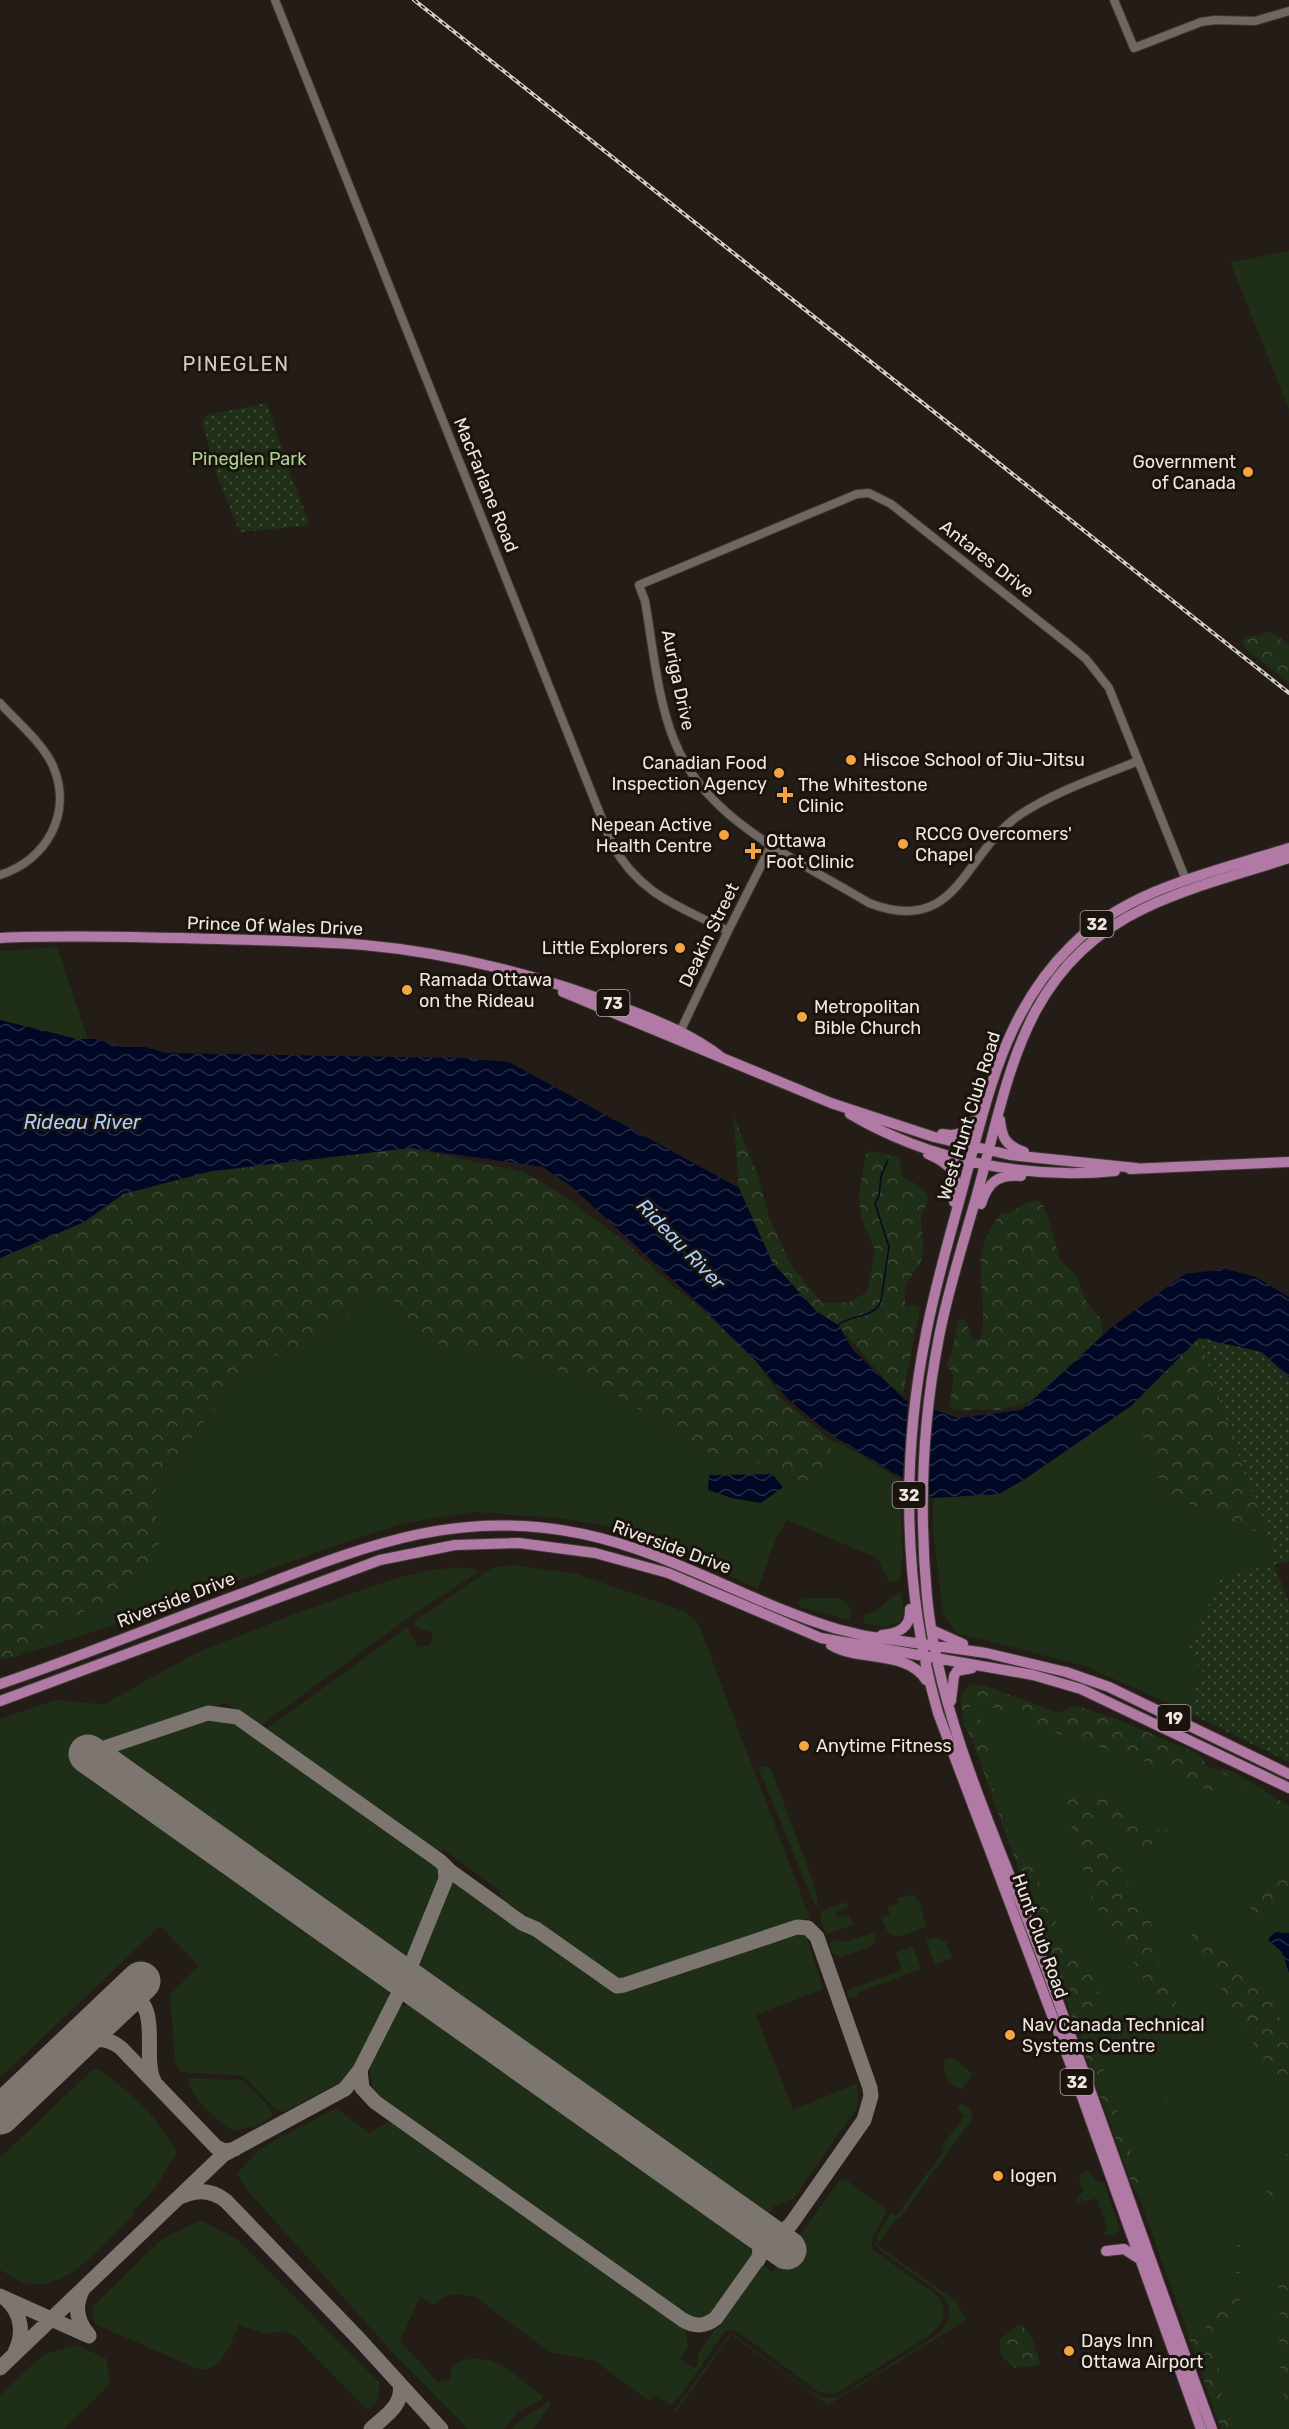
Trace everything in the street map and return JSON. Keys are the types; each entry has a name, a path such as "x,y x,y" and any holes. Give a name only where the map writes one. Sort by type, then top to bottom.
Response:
{"main road":[{"name":"West Hunt Club Road","path":"924,1448 929,1394 948,1301 1013,1061 1029,1021 1043,997 1063,969 1087,945 1123,919 1188,885 1289,848"},
{"name":"West Hunt Club Road","path":"912,1443 924,1344 984,1109 1009,1035 1030,997 1054,964 1073,944 1104,919 1142,898 1289,858"},
{"name":"Prince Of Wales Drive","path":"0,938 57,936 274,940 364,945 444,957 544,982 679,1036 721,1057 831,1103 934,1137 989,1151 1136,1168"},
{"name":"Prince Of Wales Drive","path":"831,1103 904,1140 986,1164 1069,1174 1136,1168 1289,1162"},
{"path":"889,1134 907,1127 957,1135 972,1124 984,1109"},
{"path":"999,1112 1002,1136 1008,1145 1044,1159"},
{"path":"904,1140 944,1161 951,1167 956,1178 947,1250"},
{"path":"948,1301 984,1192 993,1180 1007,1175 1069,1174"},
{"name":"Hunt Club Road","path":"912,1443 910,1548 912,1582 929,1684 945,1734 989,1833 1082,2066 1212,2429"},
{"name":"Hunt Club Road","path":"924,1448 924,1546 927,1601 937,1659 950,1707 989,1833 1201,2429"},
{"name":"Riverside Drive","path":"0,1684 359,1549 411,1535 460,1527 534,1527 607,1539 666,1559 825,1625 866,1636 986,1653 1056,1668 1109,1687 1289,1774"},
{"name":"Riverside Drive","path":"0,1701 354,1568 408,1553 455,1545 494,1542 533,1544 603,1555 682,1577 821,1638 1033,1675 1081,1689 1289,1788"},
{"path":"866,1636 892,1634 907,1625 910,1618 909,1594 912,1582"},
{"path":"782,1622 787,1610"},
{"path":"932,1630 986,1653"},
{"path":"821,1638 847,1652 910,1665 919,1670 929,1684"},
{"path":"950,1707 952,1684 957,1671 969,1668 989,1668"},
{"path":"1106,2251 1124,2249 1139,2259"}],"street":[{"name":"MacFarlane Road","path":"275,0 612,844 622,863 638,881 670,902 728,931"},
{"path":"1114,0 1134,48 1201,22 1255,21 1289,10"},
{"name":"Antares Drive","path":"639,585 857,494 876,495 895,507 1086,659 1109,688 1188,885"},
{"name":"Auriga Drive","path":"639,585 645,601 668,723 684,763 704,792 721,809 772,844 869,903 888,910 915,910 929,907 951,894 961,884 995,835 1019,815 1047,799 1138,761"},
{"path":"0,703 45,752 53,766 60,791 58,817 47,842 29,861 0,875"},
{"name":"Deakin Street","path":"679,1036 772,844"}],"green space":[{"path":"1289,251 1289,410 1230,262"},
{"name":"Pineglen Park","path":"267,403 309,522 306,526 240,532 217,476 202,422 207,415"},
{"path":"1269,631 1289,645 1289,683 1246,649 1242,642 1245,636 1259,636"},
{"path":"57,947 88,1039 77,1039 0,1020 0,951"},
{"path":"733,1114 759,1178 769,1217 791,1265 822,1303 849,1302 867,1292 875,1251 861,1217 859,1196 865,1156 869,1151 899,1157 903,1178 919,1186 928,1196 921,1216 922,1257 905,1292 906,1307 913,1305 920,1307 903,1395 888,1383 838,1325 816,1311 772,1262 739,1188"},
{"path":"410,1148 524,1172 558,1192 623,1240 756,1361 781,1398 831,1441 829,1461 824,1472 808,1485 770,1465 705,1452 603,1386 469,1345 447,1346 428,1341 395,1303 386,1297 363,1298 342,1324 270,1358 241,1379 200,1426 157,1486 154,1508 159,1542 157,1554 146,1571 128,1588 86,1610 17,1656 0,1660 0,1258 84,1222 123,1194 212,1171"},
{"path":"1036,1200 1042,1203 1048,1217 1060,1260 1076,1275 1087,1303 1102,1320 1103,1334 1078,1363 1029,1402 1000,1410 955,1410 949,1406 954,1377 947,1364 958,1320 965,1319 973,1340 981,1338 983,1305 981,1259 984,1244 1002,1213 1011,1212"},
{"path":"386,1297 395,1303 428,1341 447,1346 469,1345 603,1386 705,1452 770,1465 808,1485 826,1461 831,1441 846,1446 900,1480 903,1560 899,1581 889,1582 877,1558 787,1520 776,1538 758,1589 664,1545 612,1527 558,1518 473,1512 406,1523 354,1539 139,1617 18,1656 86,1610 128,1588 159,1531 154,1508 157,1486 200,1426 241,1379 270,1358 342,1324 363,1298"},
{"path":"1199,1337 1289,1377 1289,1561 1274,1565 1269,1537 1165,1494 1131,1406"},
{"path":"1199,1337 1262,1352 1289,1377 1289,1561 1274,1565 1289,1603 1289,1762 1185,1711 1203,1671 1187,1653 1221,1578 1274,1564 1269,1537 1246,1477"},
{"path":"1131,1406 1165,1494 1269,1537 1274,1565 1203,1671 1185,1711 1085,1666 956,1633 943,1614 933,1531 933,1498 999,1494 1025,1479"},
{"path":"514,1565 577,1574 686,1612 698,1623 810,1918 628,1980 616,1979 500,1898 500,1891 444,1850 437,1853 265,1730 407,1627 418,1647 429,1646 433,1639 431,1632 417,1628 413,1622 492,1568"},
{"path":"456,1567 478,1569 477,1573 404,1621 260,1726 225,1703 93,1746 82,1763 388,1980 389,2001 357,2065 339,2083 283,2112 275,2109 244,2076 180,2072 175,2061 170,1998 171,1994 199,1966 160,1926 0,2078 0,1719 56,1700 106,1703 198,1652 297,1613 396,1578"},
{"path":"901,1592 904,1614 900,1622 886,1627 863,1623 864,1615 876,1610"},
{"path":"803,1598 839,1598 852,1609 849,1620 801,1607 798,1602"},
{"path":"970,1683 987,1686 1059,1713 1074,1705 1119,1720 1199,1754 1215,1777 1228,1787 1228,1793 1196,1787 1142,1760 1030,1725 1001,1710 975,1703 970,1706 969,1712 980,1719 988,1743 986,1765 1006,1828 1027,1855 1051,1909 1064,1946 1072,1953 1089,1961 1093,1967 1101,2002 1087,2011 1094,2043 1139,2176 1141,2187 1139,2192 1134,2190 972,1740 964,1725 960,1697"},
{"path":"969,1690 1222,1771 1289,1809 1289,2429 1222,2429 966,1715"},
{"path":"208,1718 225,1719 241,1725 434,1863 442,1875 441,1879 409,1957 402,1964 111,1758 114,1748"},
{"path":"767,1766 771,1769 814,1884 818,1900 816,1908 758,1767"},
{"path":"1222,1768 1232,1771 1289,1806 1289,1823 1270,1811 1222,1772"},
{"path":"1070,1795 1106,1800 1109,1806 1137,1818 1149,1830 1166,1829 1170,1834 1159,1836 1154,1843 1145,1848 1122,1829 1116,1819 1091,1807 1089,1812 1101,1841 1115,1858 1134,1895 1145,1906 1152,1926 1152,1949 1165,1982 1177,2001 1171,2010 1162,2012 1118,1933 1093,1904 1070,1822 1071,1809 1065,1799"},
{"path":"1273,1857 1289,1876 1289,1893 1271,1901 1265,1914 1258,1919 1252,1915 1250,1902 1252,1897 1263,1891 1270,1882"},
{"path":"456,1881 617,1992 798,1932 806,1935 823,1989 756,2015 793,2110 858,2083 857,2108 793,2199 774,2206 771,2212 754,2215 418,1974 418,1962 449,1884"},
{"path":"914,1894 916,1900 920,1901 926,1926 901,1936 892,1935 881,1918 890,1915 887,1907 899,1903 897,1898"},
{"path":"846,1902 848,1907 835,1913 837,1918 849,1915 853,1925 825,1933 820,1919 821,1911"},
{"path":"1199,1922 1242,1966 1269,1987 1279,2017 1287,2026 1289,2034 1289,2095 1280,2085 1276,2070 1267,2067 1260,2051 1236,2025 1226,1996 1192,1936 1189,1924"},
{"path":"875,1933 872,1946 841,1957 832,1953 829,1944 832,1941 844,1942"},
{"path":"936,1937 946,1942 952,1958 936,1964 936,1968 926,1941"},
{"path":"913,1946 921,1969 857,1993 858,1996 849,1999 847,1990 902,1970 896,1952"},
{"path":"418,2001 750,2236 753,2255 710,2316 691,2319 373,2091 369,2067 399,2007"},
{"path":"952,2057 973,2074 961,2090 949,2083 943,2068 945,2064 943,2060"},
{"path":"98,2069 143,2106 177,2152 156,2187 134,2210 134,2214 99,2250 71,2273 56,2281 41,2284 25,2283 0,2270 0,2158 91,2071"},
{"path":"1155,2075 1160,2075 1173,2089 1177,2098 1177,2107 1173,2108 1157,2083"},
{"path":"191,2078 242,2080 271,2109 272,2117 258,2125 233,2131 199,2101 190,2087 188,2080"},
{"path":"961,2103 971,2109 972,2119 899,2219 897,2218 877,2245 957,2302 966,2320 828,2405 731,2335 812,2392 824,2398 836,2398 931,2339 942,2329 948,2321 949,2313 948,2305 943,2298 937,2291 880,2250 876,2244 878,2234 891,2213 896,2216 945,2149 942,2146 964,2116 957,2109"},
{"path":"336,2108 369,2133 390,2121 685,2329 688,2347 680,2359 694,2368 698,2364 698,2353 762,2265 773,2272 840,2180 845,2179 886,2209 874,2234 873,2250 938,2296 943,2309 943,2319 927,2337 832,2394 819,2392 738,2332 725,2331 680,2396 671,2405 655,2395 649,2401 595,2361 550,2352 475,2297 459,2294 447,2296 433,2305 420,2297 400,2341 439,2383 441,2379 449,2382 453,2365 466,2360 478,2359 490,2361 512,2372 543,2396 541,2400 517,2412 504,2429 468,2429 394,2354 247,2190 237,2174 259,2149"},
{"path":"1289,2153 1289,2162 1281,2170 1277,2179 1279,2199 1267,2195 1268,2182 1274,2165"},
{"path":"1088,2170 1095,2180 1104,2183 1120,2229 1115,2235 1104,2235 1107,2228 1097,2198 1084,2202 1081,2198 1078,2204 1076,2200 1084,2189 1080,2186 1079,2175"},
{"path":"201,2220 238,2240 379,2382 380,2391 374,2405 367,2410 295,2336 285,2331 266,2334 239,2325 221,2360 215,2365 200,2370 95,2324 92,2307 163,2238"},
{"path":"1239,2244 1244,2258 1239,2274 1236,2273 1232,2253"},
{"path":"1289,2271 1289,2406 1281,2381 1278,2281 1281,2273"},
{"path":"1236,2288 1241,2290 1243,2295 1231,2311 1217,2342 1220,2364 1217,2381 1234,2429 1221,2429 1189,2339 1203,2331 1226,2295"},
{"path":"1019,2324 1027,2331 1035,2347 1040,2363 1034,2367 1015,2368 1001,2353 1000,2340"},
{"path":"731,2335 676,2412 675,2409"},
{"path":"77,2345 107,2359 110,2384 64,2429 0,2429 0,2395 44,2354"},
{"path":"549,2399 550,2405 533,2429 512,2429 520,2420 540,2408"}],"water":[{"name":"Rideau River","path":"0,1020 77,1039 95,1039 122,1047 145,1047 166,1053 461,1058 509,1062 739,1188 772,1262 816,1311 838,1325 853,1350 905,1400 958,1418 1022,1410 1112,1327 1185,1274 1226,1269 1256,1277 1289,1297 1289,1377 1262,1352 1199,1338 1131,1406 1025,1479 999,1494 933,1498 829,1433 788,1399 756,1361 700,1305 572,1187 543,1167 410,1148 212,1171 123,1194 84,1222 0,1258"},
{"path":"772,1474 783,1487 761,1503 732,1498 708,1490 709,1475"},
{"path":"1276,1932 1289,1933 1289,1973 1282,1952 1269,1941 1269,1938"}],"pier":[{"path":"908,1397 934,1407 929,1499 902,1482"}],"waterway":[{"path":"838,1325 849,1319 868,1314 878,1307 881,1301 889,1247 875,1203 879,1196 881,1176 888,1160"}],"taxiway":[{"path":"140,1789 105,1762 104,1753 107,1747 208,1713 237,1717 440,1861 450,1871 522,1923 536,1929 617,1986 797,1927 808,1928 817,1937 871,2096 864,2120 791,2224 765,2249 716,2318 708,2323 696,2325 683,2320 375,2102 362,2088 360,2070"},
{"path":"445,1866 446,1879 411,1965 410,1975 415,1984 461,2016"},
{"path":"0,2368 223,2155 345,2089 360,2070 400,1991 386,1966 343,1937"},
{"path":"76,2041 91,2027 100,2005 107,1997 121,1993 138,1999 145,2007 148,2018 149,2058 154,2081"},
{"path":"450,2013 471,2028"},
{"path":"36,2084 75,2048 97,2039 109,2041 121,2048 216,2147 225,2151 235,2149"},
{"path":"183,2196 194,2192 205,2192 226,2201 358,2338 441,2429"},
{"path":"705,2194 735,2213 752,2229 758,2238 760,2248 758,2260"},
{"path":"82,2291 78,2303 78,2314 79,2320 89,2335"},
{"path":"0,2296 89,2336"},
{"path":"7,2300 16,2312 20,2324 20,2338 15,2352"},
{"path":"371,2429 396,2404 400,2384"}],"runway":[{"path":"88,1754 787,2250"},
{"path":"0,2115 141,1981"}],"railway":[{"path":"414,0 1289,693"}],"place":[{"name":"Government of Canada","path":"1248,472"},
{"name":"Hiscoe School of Jiu-Jitsu","path":"851,760"},
{"name":"Canadian Food Inspection Agency","path":"779,773"},
{"name":"The Whitestone Clinic","path":"785,795"},
{"name":"Nepean Active Health Centre","path":"724,835"},
{"name":"RCCG Overcomers' Chapel","path":"903,844"},
{"name":"Ottawa Foot Clinic","path":"753,851"},
{"name":"Little Explorers","path":"680,948"},
{"name":"Ramada Ottawa on the Rideau","path":"407,990"},
{"name":"Metropolitan Bible Church","path":"802,1017"},
{"name":"Anytime Fitness","path":"804,1746"},
{"name":"Nav Canada Technical Systems Centre","path":"1010,2035"},
{"name":"Iogen","path":"998,2176"},
{"name":"Days Inn Ottawa Airport","path":"1069,2351"}],"district":[{"name":"PINEGLEN","path":"236,364"}]}
